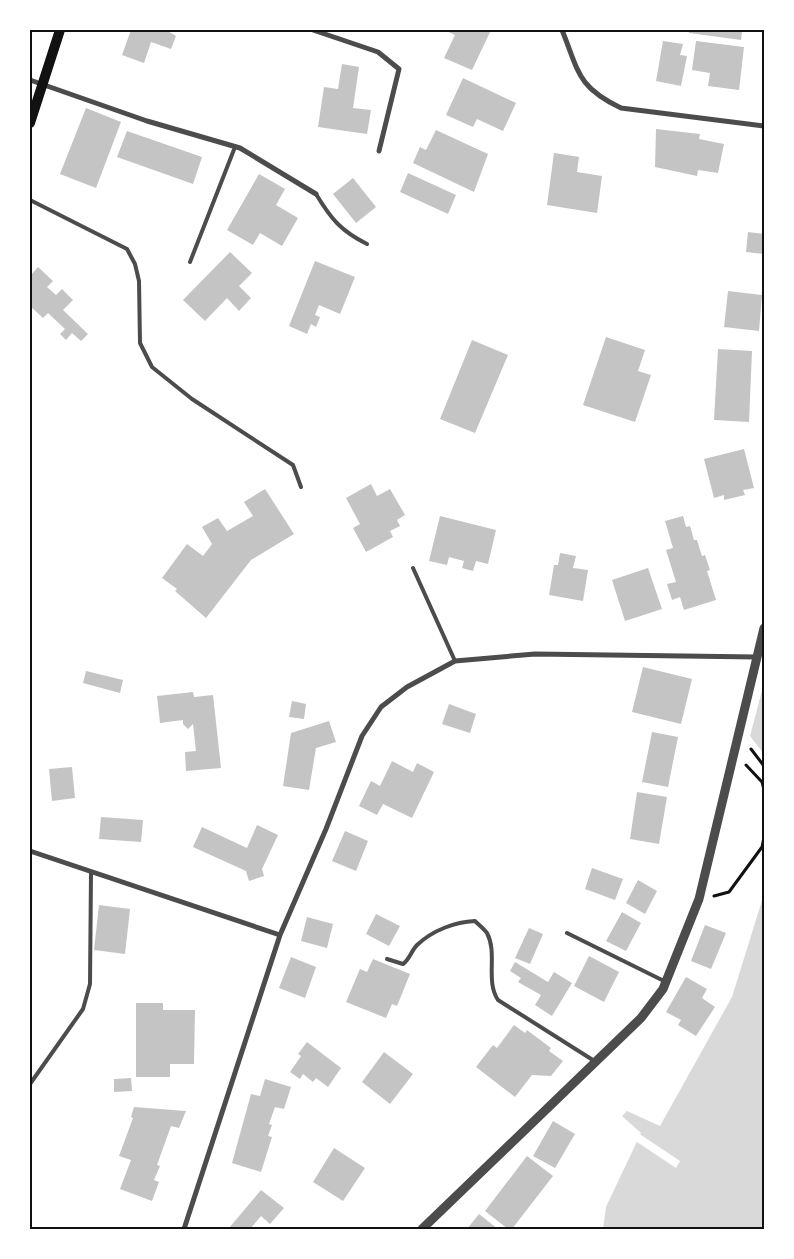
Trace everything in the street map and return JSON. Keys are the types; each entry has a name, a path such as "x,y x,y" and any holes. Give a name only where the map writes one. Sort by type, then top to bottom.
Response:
{"main road":[{"path":"30,123 60,30"}],"street":[{"path":"313,30 378,52 400,69 379,150"},
{"path":"562,30 583,83 600,98 621,108 764,126"},
{"path":"30,80 147,121 235,146 316,194"},
{"path":"422,1229 529,1123 641,1018 663,989 699,899 764,628"},
{"path":"184,1229 280,935 326,829 362,736 381,707 407,688 455,661 535,654 758,657"},
{"path":"30,850 280,935"}],"lane":[{"path":"190,262 235,146"},
{"path":"316,194 331,218 349,235 367,244"},
{"path":"30,200 86,226 127,249 135,264 139,281 140,343 152,367 192,399 293,465 301,487"},
{"path":"413,568 455,661"},
{"path":"30,1084 83,1009 90,984 91,872"},
{"path":"387,959 402,964 416,946 428,938 458,922 475,921 487,933 490,946 492,991 498,1000 596,1062"},
{"path":"568,933 666,982"}],"path":[{"path":"732,758 744,762 762,782 764,790"},
{"path":"699,899 728,892 762,847 764,837"}],"shaded area":[{"path":"764,683 764,754 750,736"},
{"path":"764,894 764,1229 603,1229 606,1207 641,1133 622,1116 627,1111 660,1126 732,997"}],"pier":[{"path":"632,1129 680,1161 676,1168 634,1140 638,1134"}],"building":[{"path":"131,30 166,30 176,36 171,49 151,42 144,63 122,55"},
{"path":"444,30 491,30 472,70 444,58 455,35"},
{"path":"689,30 742,30 741,40 689,33"},
{"path":"663,41 683,44 680,55 687,56 681,86 656,81"},
{"path":"696,41 744,47 739,90 708,86 710,73 692,70"},
{"path":"342,64 359,67 353,108 371,110 367,134 318,127 324,87 338,89"},
{"path":"463,78 516,103 503,131 477,119 473,127 446,115"},
{"path":"86,108 121,122 96,188 60,174"},
{"path":"656,129 700,134 699,139 724,144 718,173 698,170 697,176 655,167"},
{"path":"436,130 488,154 474,192 413,163 420,147 426,150"},
{"path":"127,131 202,157 193,184 117,157"},
{"path":"554,153 579,157 577,172 602,176 597,213 547,205"},
{"path":"408,173 456,195 448,214 400,192"},
{"path":"259,174 285,189 276,205 298,218 282,246 260,233 253,245 227,230"},
{"path":"353,178 376,207 356,223 333,194"},
{"path":"748,232 764,234 764,254 746,252"},
{"path":"230,252 252,273 239,286 251,298 239,311 227,298 205,321 183,300"},
{"path":"315,261 355,277 340,314 319,305 315,315 320,317 316,327 311,324 307,334 289,326"},
{"path":"38,267 53,281 47,287 56,295 62,289 73,300 63,310 88,334 81,341 72,333 66,340 60,334 65,329 48,313 43,318 30,306 30,290 32,288 30,276"},
{"path":"728,291 762,295 759,331 724,327"},
{"path":"606,337 645,350 638,371 651,375 635,422 583,405"},
{"path":"472,340 508,355 475,433 440,419"},
{"path":"718,349 752,351 749,422 714,420"},
{"path":"744,449 754,488 743,490 745,495 724,500 724,495 714,498 704,459"},
{"path":"371,484 377,496 390,489 405,515 397,520 400,526 390,531 393,537 366,552 353,528 360,524 346,498"},
{"path":"265,489 294,534 251,560 206,618 175,591 177,589 162,578 187,544 203,556 212,544 202,527 218,518 227,531 253,516 244,502"},
{"path":"440,516 496,530 488,564 476,561 473,571 462,568 464,561 449,557 447,565 429,561"},
{"path":"683,516 686,527 690,526 694,540 697,540 702,556 705,555 710,570 707,571 716,600 684,610 680,597 672,600 667,584 676,582 666,550 673,548 665,521"},
{"path":"560,553 576,556 573,568 588,570 583,601 549,595 554,565 558,565"},
{"path":"648,568 662,609 625,621 612,580"},
{"path":"643,667 692,679 681,724 632,712"},
{"path":"86,671 123,680 120,693 83,683"},
{"path":"193,692 194,697 213,695 221,768 186,771 185,752 196,751 193,724 188,729 183,724 183,720 160,723 157,696"},
{"path":"292,701 306,704 304,719 289,717"},
{"path":"449,704 476,714 470,733 442,724"},
{"path":"329,721 336,742 316,748 309,790 283,786 291,733"},
{"path":"652,732 678,737 668,787 642,782"},
{"path":"392,761 413,772 417,763 434,772 412,818 383,804 377,815 359,806 371,781 380,786"},
{"path":"72,767 75,798 52,801 49,769"},
{"path":"637,792 667,797 659,844 630,839"},
{"path":"101,817 143,820 141,842 99,839"},
{"path":"257,825 278,835 262,869 264,876 249,881 246,871 193,847 202,827 247,848"},
{"path":"345,831 368,841 356,871 332,861"},
{"path":"592,868 623,879 615,900 585,889"},
{"path":"638,880 657,891 645,914 626,903"},
{"path":"99,905 130,909 125,954 94,950"},
{"path":"622,912 641,923 626,951 606,941"},
{"path":"376,914 400,926 389,946 366,934"},
{"path":"307,917 333,924 327,948 301,941"},
{"path":"705,925 726,933 711,969 691,961"},
{"path":"529,928 543,934 530,964 515,958"},
{"path":"589,956 619,972 604,1002 574,986"},
{"path":"291,957 316,967 305,998 279,988"},
{"path":"373,959 410,974 397,1006 392,1004 386,1018 346,1002 360,969 367,972"},
{"path":"515,962 548,982 554,972 572,983 552,1016 535,1005 541,995 518,982 521,978 510,971"},
{"path":"686,977 707,989 702,998 715,1007 696,1036 678,1025 681,1020 666,1012"},
{"path":"136,1003 163,1003 163,1010 195,1010 194,1064 170,1064 170,1077 136,1077"},
{"path":"514,1025 525,1033 527,1030 551,1048 549,1051 563,1061 551,1076 532,1075 515,1097 476,1067 493,1045 497,1048"},
{"path":"307,1042 341,1068 328,1087 316,1078 313,1082 303,1074 300,1079 290,1072 301,1056 298,1054"},
{"path":"384,1052 413,1074 390,1104 362,1082"},
{"path":"131,1078 132,1091 114,1092 114,1079"},
{"path":"265,1079 291,1087 284,1109 275,1107 269,1124 272,1125 268,1136 272,1137 261,1172 232,1163 251,1094 260,1096"},
{"path":"134,1107 186,1111 179,1128 171,1126 157,1165 160,1166 154,1180 159,1182 152,1201 120,1189 131,1160 119,1156 133,1118 131,1117"},
{"path":"553,1121 575,1134 555,1168 533,1156"},
{"path":"334,1148 365,1168 343,1201 313,1182"},
{"path":"527,1156 553,1176 512,1229 508,1229 485,1211"},
{"path":"261,1190 284,1208 270,1224 261,1216 250,1229 229,1228"},
{"path":"479,1214 498,1229 467,1229"}]}
